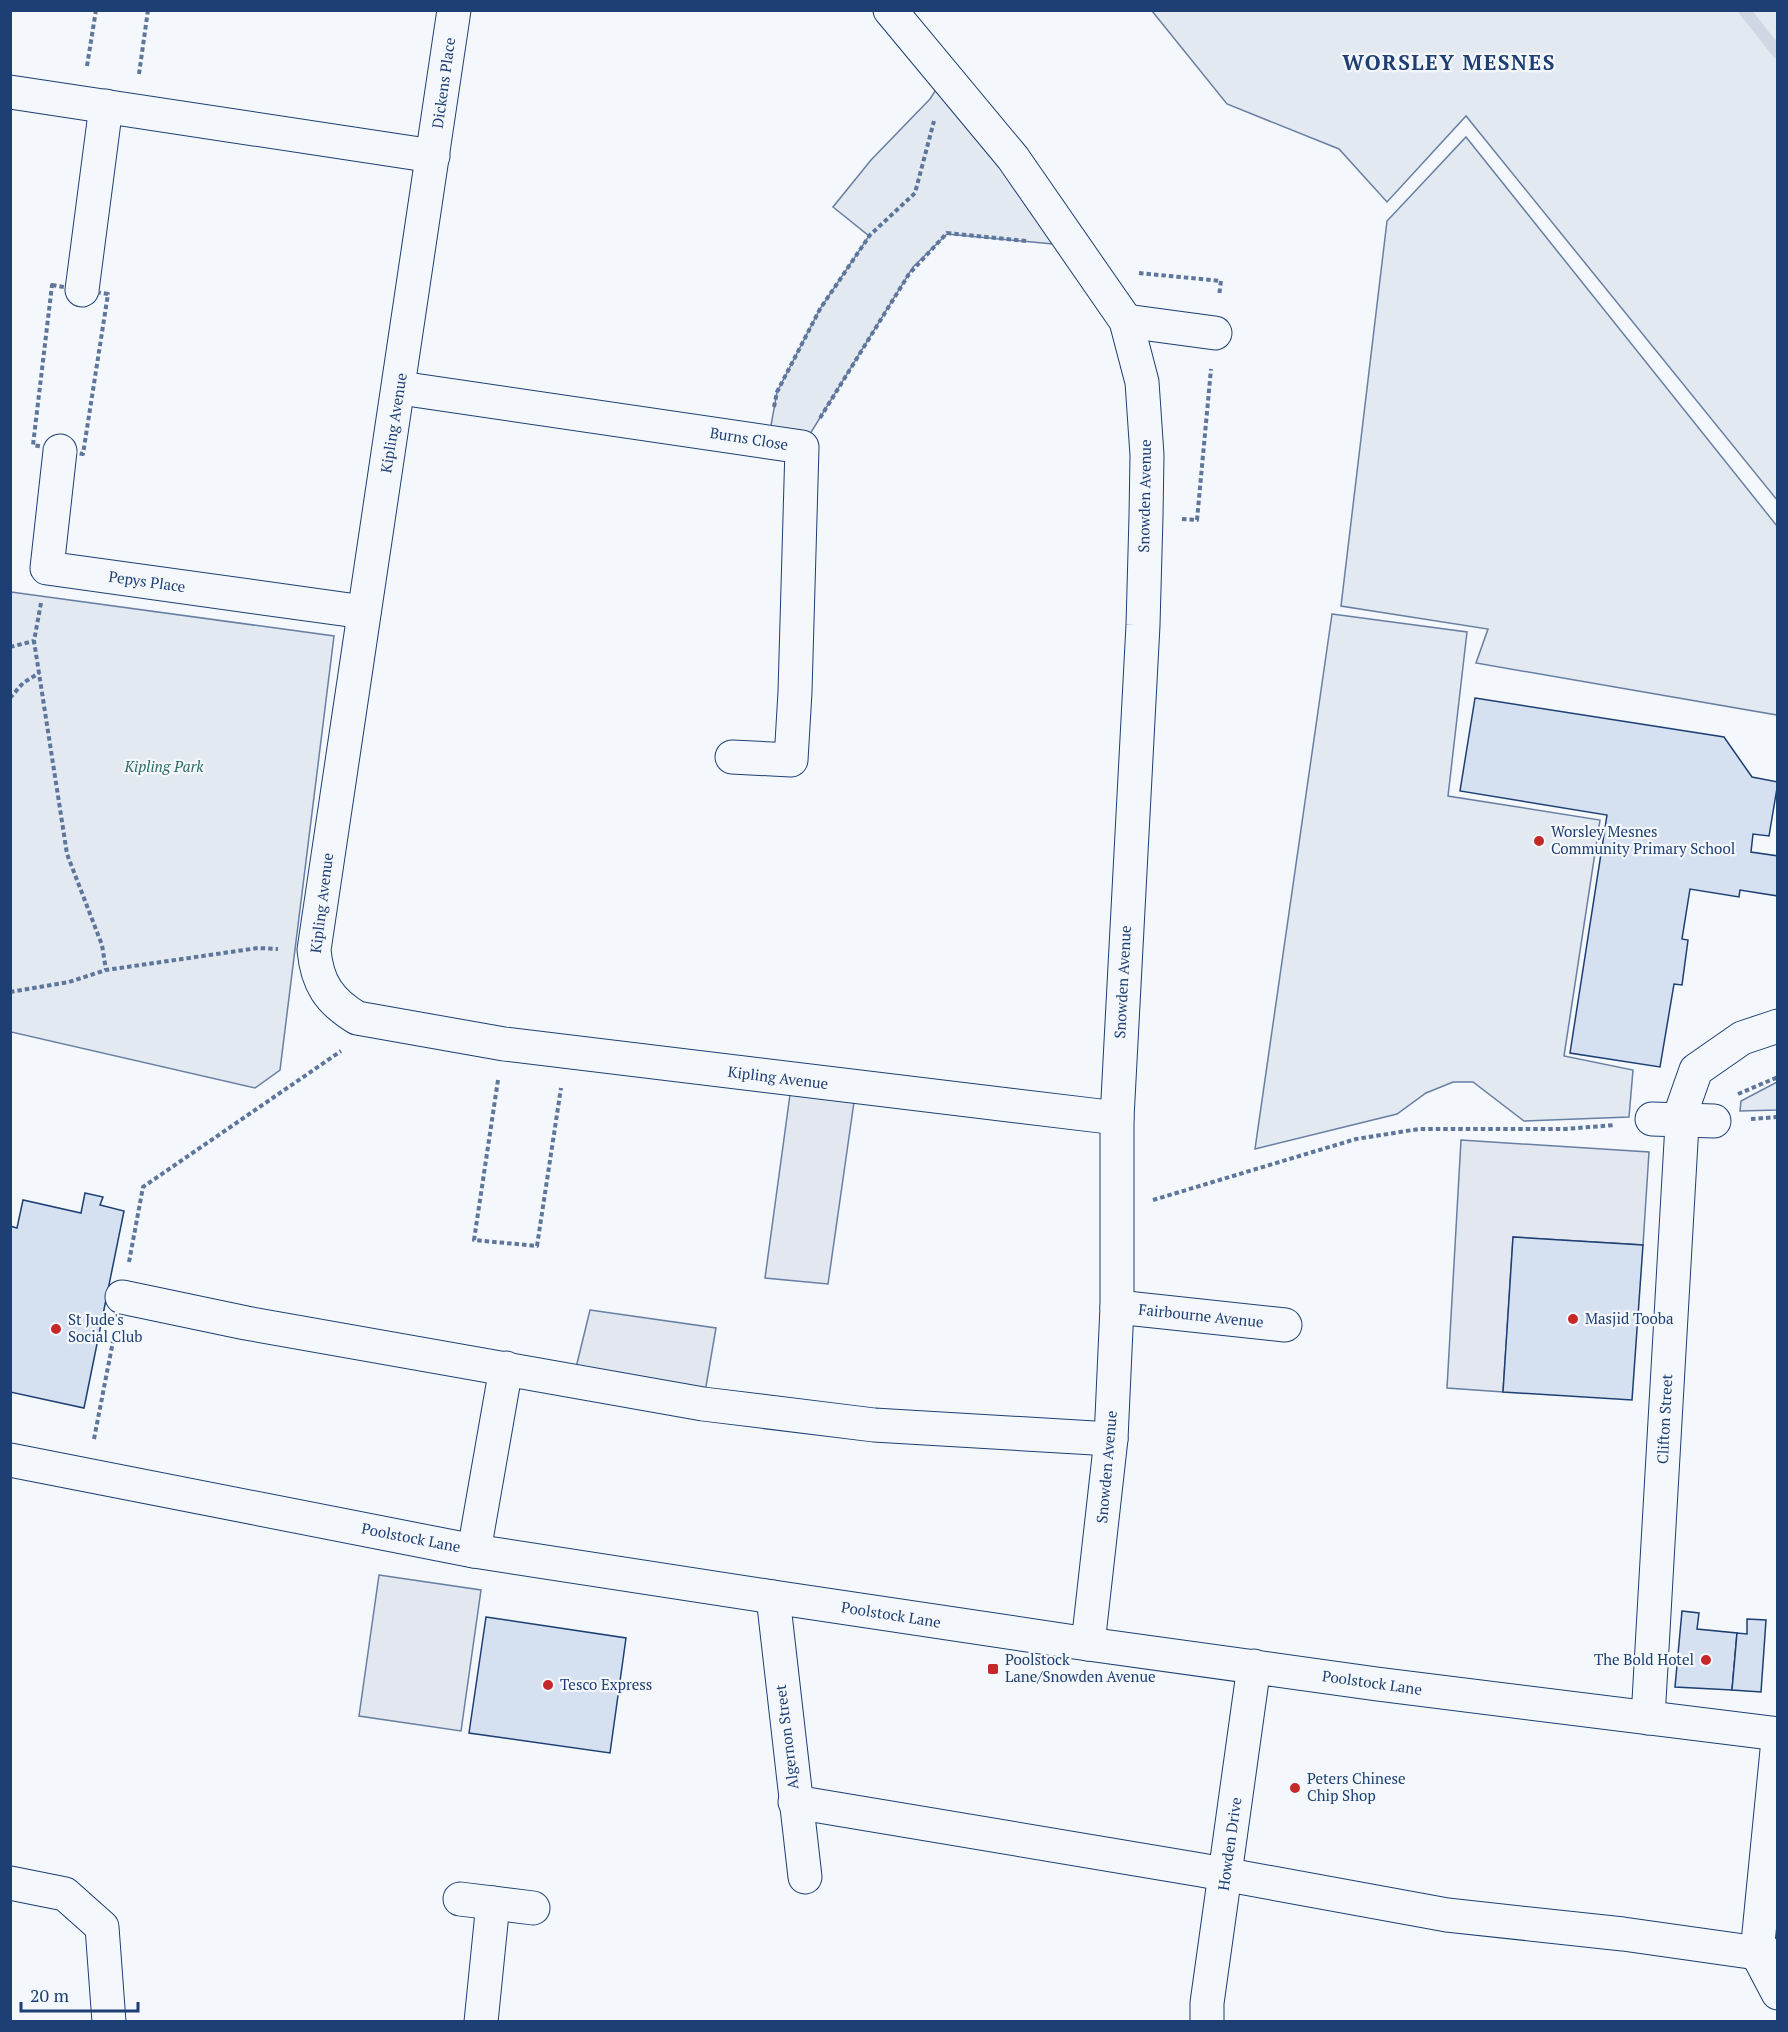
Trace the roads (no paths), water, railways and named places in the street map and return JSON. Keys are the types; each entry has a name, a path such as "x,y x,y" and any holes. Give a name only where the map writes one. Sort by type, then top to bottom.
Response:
{"street":[{"name":"Dickens Place","path":"433,156 454,10"},
{"name":"Snowden Avenue","path":"890,10 1013,158 1126,321 1142,382 1147,455 1146,516 1143,625 1117,1118 1115,1212 1117,1307 1111,1439 1088,1644"},
{"path":"10,92 433,156"},
{"path":"82,290 107,106"},
{"name":"Kipling Avenue","path":"433,156 314,950 316,971 324,990 337,1006 357,1018 504,1044 1117,1118"},
{"path":"1126,321 1215,333"},
{"name":"Burns Close","path":"400,388 802,447 791,760 732,757"},
{"name":"Pepys Place","path":"60,450 47,568 364,612"},
{"name":"Clifton Street","path":"1648,1718 1683,1107 1696,1070 1742,1038 1778,1026"},
{"path":"122,1298 246,1323 704,1404 874,1425 1111,1439"},
{"name":"Fairbourne Avenue","path":"1117,1307 1285,1325"},
{"path":"474,1551 506,1368"},
{"name":"Poolstock Lane","path":"10,1460 474,1551 1088,1644 1778,1734"},
{"name":"Algernon Street","path":"773,1597 805,1877"},
{"name":"Howden Drive","path":"1207,2022 1207,2003 1254,1666"},
{"path":"1778,1740 1767,1954 1778,1993"},
{"path":"795,1802 1447,1915 1623,1934 1767,1954"},
{"path":"10,1883 65,1894 102,1927 109,2022"},
{"path":"460,1899 533,1908"},
{"path":"481,2022 493,1903"}],"waterway":[{"path":"1744,10 1778,53"}],"place":[{"name":"Worsley Mesnes Community Primary School","path":"1539,841"},
{"name":"Masjid Tooba","path":"1573,1319"},
{"name":"St Jude's Social Club","path":"56,1329"},
{"name":"The Bold Hotel","path":"1706,1660"},
{"name":"Poolstock Lane/Snowden Avenue","path":"993,1669"},
{"name":"Tesco Express","path":"548,1685"},
{"name":"Peters Chinese Chip Shop","path":"1295,1788"}],"district":[{"name":"WORSLEY MESNES","path":"1449,63"}],"park label":[{"name":"Kipling Park","path":"164,767"}]}
